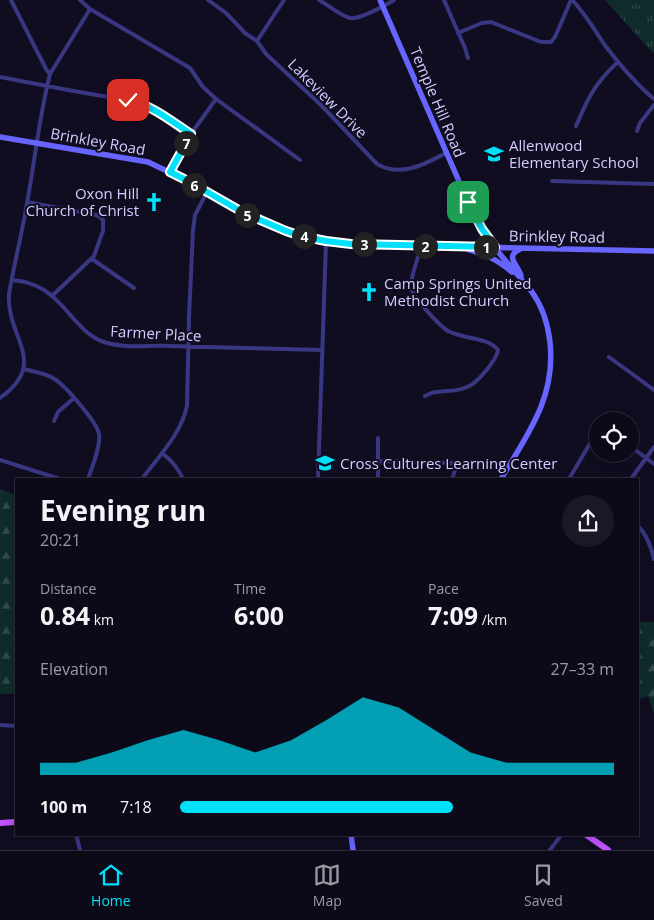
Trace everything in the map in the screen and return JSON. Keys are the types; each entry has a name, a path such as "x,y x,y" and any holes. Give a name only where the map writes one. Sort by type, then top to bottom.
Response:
{"main road":[{"name":"Temple Hill Road","path":"382,3 468,202 482,229 533,294 546,323 550,340 551,367 548,389 538,416 502,478"},
{"name":"Brinkley Road","path":"0,138 148,162 270,225 301,236 326,241 351,244 654,251"},
{"path":"459,247 499,261 522,279"},
{"path":"522,248 513,253 512,259 519,269 522,279"},
{"path":"0,823 15,822"},
{"path":"351,836 353,850"},
{"path":"588,836 608,850"}],"street":[{"path":"11,0 50,74"},
{"path":"80,0 90,8 190,68 203,87 216,99 300,160"},
{"name":"Lakeview Drive","path":"208,0 226,14 245,33 257,41 266,54 322,106 379,166 394,170 405,170 414,168 446,153"},
{"path":"257,41 284,0"},
{"path":"320,0 350,18 358,17 382,3 394,0"},
{"path":"444,0 468,58"},
{"path":"458,33 482,23 491,22 541,42 551,42 571,0 582,12 618,62 654,99"},
{"path":"0,398 14,386 24,370 23,353 10,310 10,294 28,202 36,143 47,86 50,74 90,8"},
{"path":"576,126 594,90 602,78 618,62"},
{"path":"0,77 142,104 158,112 191,134"},
{"path":"170,172 191,134 216,99"},
{"path":"637,131 640,123 654,105"},
{"path":"552,181 654,184"},
{"path":"143,478 177,431 186,411 194,221 207,192"},
{"path":"28,202 97,216 102,218 104,224 96,252 92,259 52,296"},
{"path":"318,478 326,241"},
{"path":"421,246 411,284 414,295 450,332 490,343 498,350 497,355 473,385 462,389 434,391 425,396"},
{"path":"92,259 134,288"},
{"name":"Farmer Place","path":"12,280 35,285 45,291 88,334 106,343 130,346 322,350"},
{"path":"609,357 654,390"},
{"path":"24,370 56,379 66,388 96,425 99,442 88,478"},
{"path":"54,421 58,412 74,398"},
{"path":"378,438 378,478"},
{"path":"570,478 589,445"},
{"path":"632,478 654,447"},
{"path":"162,453 173,463 182,478"},
{"path":"639,453 654,464"},
{"path":"0,460 57,478"},
{"path":"378,461 452,463 456,468 452,478"},
{"path":"639,527 647,538 654,559"},
{"path":"0,725 15,726"},
{"path":"76,836 80,850"},
{"path":"550,850 560,836"}],"green space":[{"path":"605,0 654,0 654,53 650,50"},
{"path":"0,489 15,495 15,694 0,694"},
{"path":"639,622 654,622 654,713 648,696 639,700"}],"waterway":[{"path":"187,185 197,192"},
{"path":"195,191 193,202 197,206"},
{"path":"212,202 244,217"},
{"path":"249,220 263,226"},
{"path":"271,229 285,234"},
{"path":"289,235 298,238"},
{"path":"304,240 320,243"},
{"path":"335,245 402,248 409,250"}],"place":[{"name":"Allenwood Elementary School","path":"494,154"},
{"name":"Oxon Hill Church of Christ","path":"154,202"},
{"name":"Camp Springs United Methodist Church","path":"369,292"},
{"name":"Cross Cultures Learning Center","path":"325,463"}],"route":[{"path":"128,100 152,108 191,134 170,172 244,213 301,236 351,244 495,247 482,229 468,202"}]}
